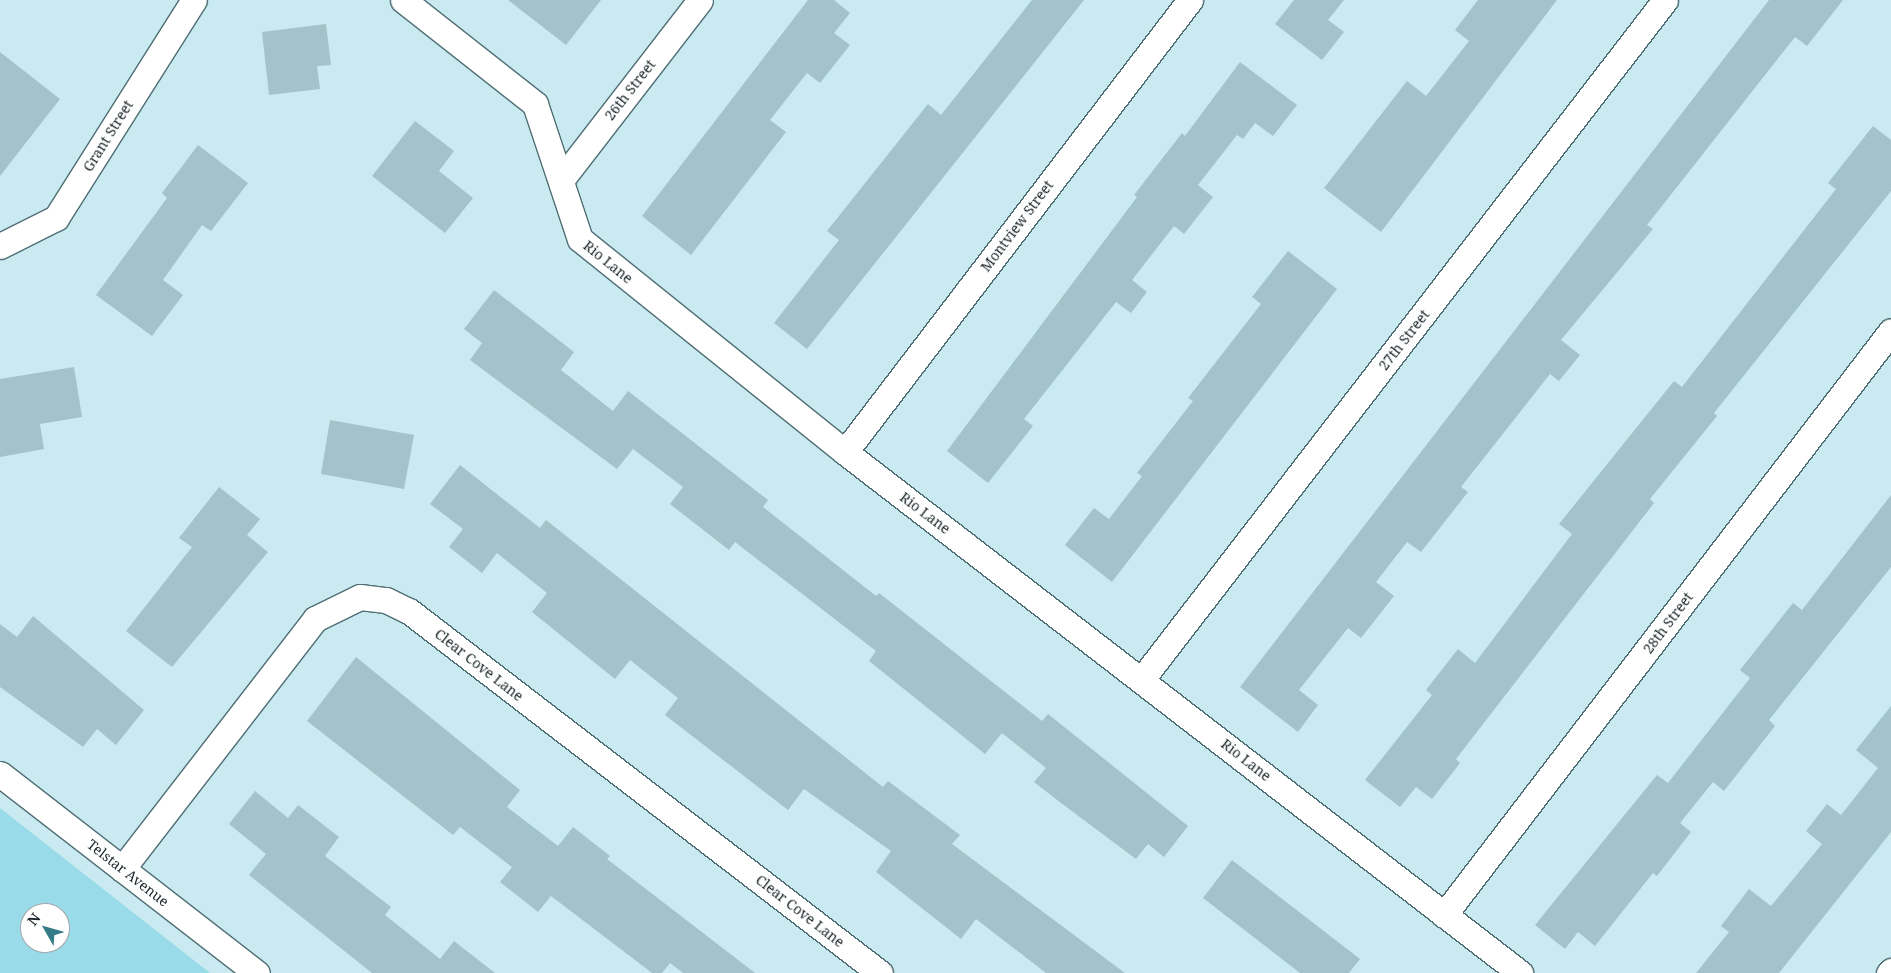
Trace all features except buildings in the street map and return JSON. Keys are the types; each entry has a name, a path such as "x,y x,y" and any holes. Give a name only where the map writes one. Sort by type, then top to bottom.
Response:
{"street":[{"name":"Grant Street","path":"0,246 56,218 194,0"},
{"name":"Rio Lane","path":"403,0 535,104 580,239 845,452 1142,679 1520,973"},
{"name":"26th Street","path":"561,180 700,0"},
{"name":"Montview Street","path":"845,452 1190,0"},
{"name":"27th Street","path":"1142,679 1665,0"},
{"name":"28th Street","path":"1444,915 1891,331"},
{"name":"Clear Cove Lane","path":"122,869 315,619 338,604 360,597 386,600 409,611 880,973"},
{"name":"Telstar Avenue","path":"0,774 257,973"}],"shaded area":[{"path":"0,808 210,973 0,973"}]}
